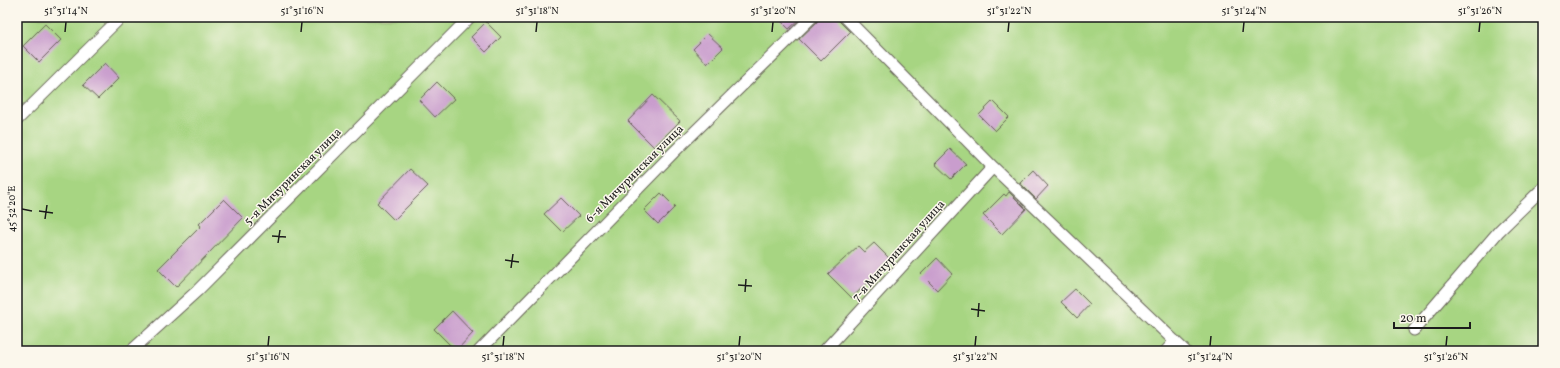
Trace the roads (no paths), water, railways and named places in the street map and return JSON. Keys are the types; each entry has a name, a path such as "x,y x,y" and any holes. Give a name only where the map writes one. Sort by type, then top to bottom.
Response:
{"lane":[{"path":"17,120 121,17"},
{"name":"5-я Мичуринская улица","path":"131,351 197,291 470,17"},
{"name":"6-я Мичуринская улица","path":"478,351 674,152 812,17"},
{"path":"844,17 993,167 1185,351"},
{"name":"7-я Мичуринская улица","path":"824,351 993,167"},
{"path":"1414,330 1499,231 1543,188"},
{"path":"1166,351 1175,341"}]}
